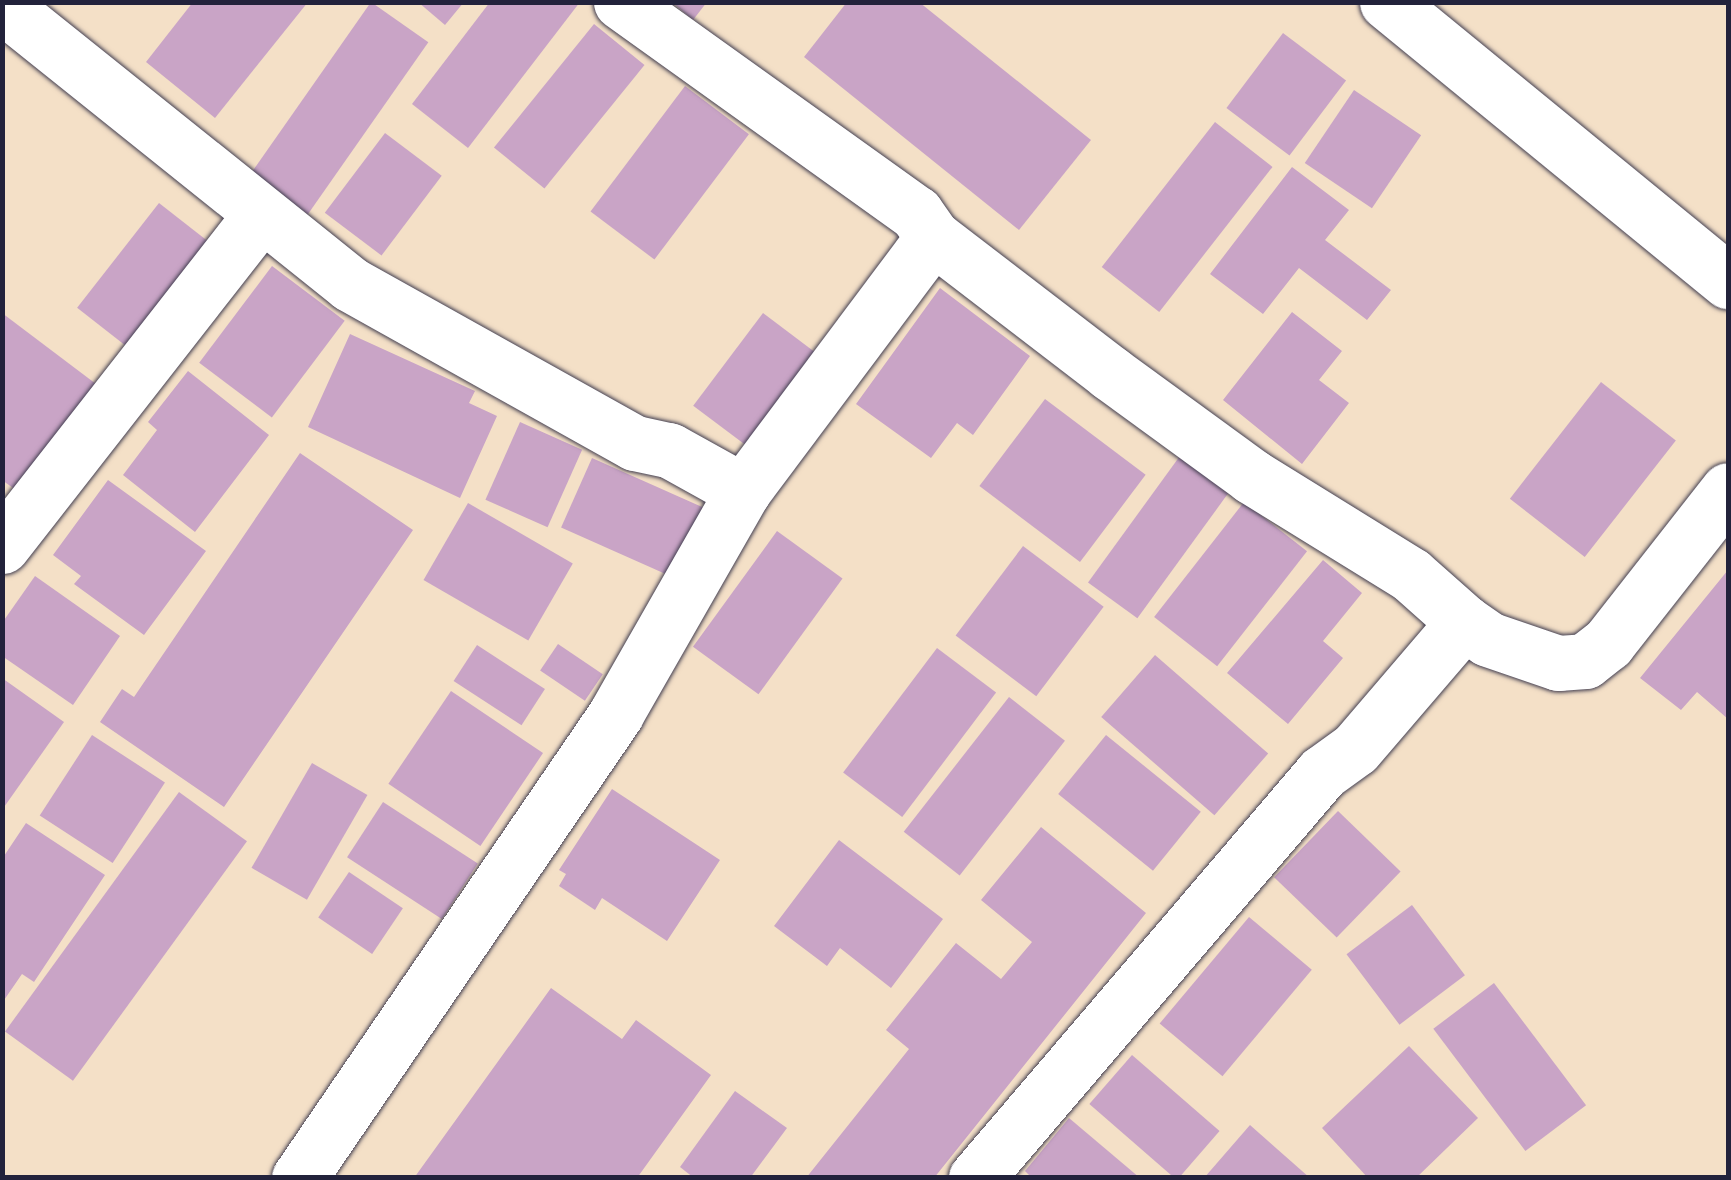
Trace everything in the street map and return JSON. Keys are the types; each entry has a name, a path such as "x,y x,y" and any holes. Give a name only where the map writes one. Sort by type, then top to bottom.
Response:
{"street":[{"path":"621,2 916,213 934,236 1251,476 1411,574 1488,639 1558,663 1584,661 1608,644 1728,490"},
{"path":"1387,2 1728,281"},
{"path":"2,5 260,216 350,284 634,443 669,450 743,491"},
{"path":"2,546 260,216"},
{"path":"299,1178 616,714 743,491 934,236"},
{"path":"976,1178 1322,772 1355,749 1464,622"}],"building":[{"path":"193,2 308,2 215,118 146,62"},
{"path":"371,2 428,42 308,214 251,174"},
{"path":"418,2 464,2 445,25"},
{"path":"490,2 580,2 468,148 412,104"},
{"path":"672,2 707,2 693,20"},
{"path":"847,2 919,2 1091,140 1019,230 804,57"},
{"path":"594,24 645,65 544,188 494,148"},
{"path":"1283,33 1346,81 1290,156 1226,108"},
{"path":"685,86 749,134 654,260 591,211"},
{"path":"1354,90 1421,135 1372,208 1305,163"},
{"path":"1215,122 1273,167 1159,312 1102,267"},
{"path":"385,133 442,176 382,256 325,213"},
{"path":"1292,167 1349,210 1325,240 1391,290 1367,320 1299,268 1263,314 1210,274"},
{"path":"159,203 215,247 133,352 77,308"},
{"path":"272,266 345,321 272,417 199,363"},
{"path":"940,288 1030,356 973,435 957,423 931,458 856,404"},
{"path":"1292,312 1342,351 1319,380 1349,403 1302,464 1223,400"},
{"path":"2,313 100,387 20,493 2,480"},
{"path":"763,313 820,356 750,448 693,406"},
{"path":"350,334 475,391 469,403 497,416 460,498 308,427"},
{"path":"188,371 269,435 195,532 123,475 157,430 148,422"},
{"path":"1601,382 1676,440 1585,557 1510,499"},
{"path":"1045,399 1146,475 1080,562 979,486"},
{"path":"520,422 582,450 548,527 485,500"},
{"path":"1185,449 1234,485 1137,618 1088,582"},
{"path":"300,453 413,530 224,807 100,722 122,689 134,697"},
{"path":"592,458 704,508 673,577 561,527"},
{"path":"108,480 206,551 144,635 74,584 81,576 53,555"},
{"path":"1244,502 1307,551 1217,666 1154,617"},
{"path":"468,503 573,563 528,641 424,580"},
{"path":"777,531 843,579 758,694 693,647"},
{"path":"1023,546 1104,607 1036,696 956,635"},
{"path":"1323,560 1362,593 1323,641 1343,658 1288,724 1227,673"},
{"path":"1728,570 1728,719 1697,692 1681,710 1640,678"},
{"path":"35,576 120,636 73,705 2,656 2,623"},
{"path":"558,644 603,674 585,701 540,671"},
{"path":"477,645 545,689 522,725 454,681"},
{"path":"937,648 996,693 902,817 843,773"},
{"path":"1155,655 1268,753 1214,815 1101,717"},
{"path":"2,678 64,722 2,810"},
{"path":"451,691 543,753 480,846 388,784"},
{"path":"1009,697 1065,741 960,875 904,832"},
{"path":"92,735 165,782 113,863 40,816"},
{"path":"1106,735 1201,812 1153,871 1058,794"},
{"path":"312,763 367,795 307,900 252,868"},
{"path":"612,789 720,860 667,941 602,898 595,910 559,886 566,874 559,870"},
{"path":"179,792 247,841 73,1081 5,1031"},
{"path":"383,802 478,864 442,919 347,857"},
{"path":"1338,811 1401,871 1337,938 1274,877"},
{"path":"26,823 105,875 34,982 22,974 2,1003 2,859"},
{"path":"1041,827 1146,913 934,1178 806,1178 909,1049 886,1030 956,943 1001,979 1032,942 981,900"},
{"path":"839,840 943,919 891,988 840,948 827,966 774,926"},
{"path":"349,872 403,908 372,954 318,918"},
{"path":"1412,905 1465,975 1399,1025 1347,954"},
{"path":"1249,917 1312,970 1222,1076 1160,1023"},
{"path":"1494,983 1586,1105 1525,1151 1433,1029"},
{"path":"551,988 622,1039 636,1020 711,1075 637,1178 414,1178"},
{"path":"1409,1046 1478,1118 1416,1178 1368,1178 1322,1128"},
{"path":"1132,1055 1220,1131 1179,1178 1174,1178 1089,1104"},
{"path":"735,1091 787,1128 750,1178 694,1178 680,1167"},
{"path":"1069,1118 1140,1178 1032,1178 1025,1171"},
{"path":"1250,1125 1310,1178 1204,1178"}]}
